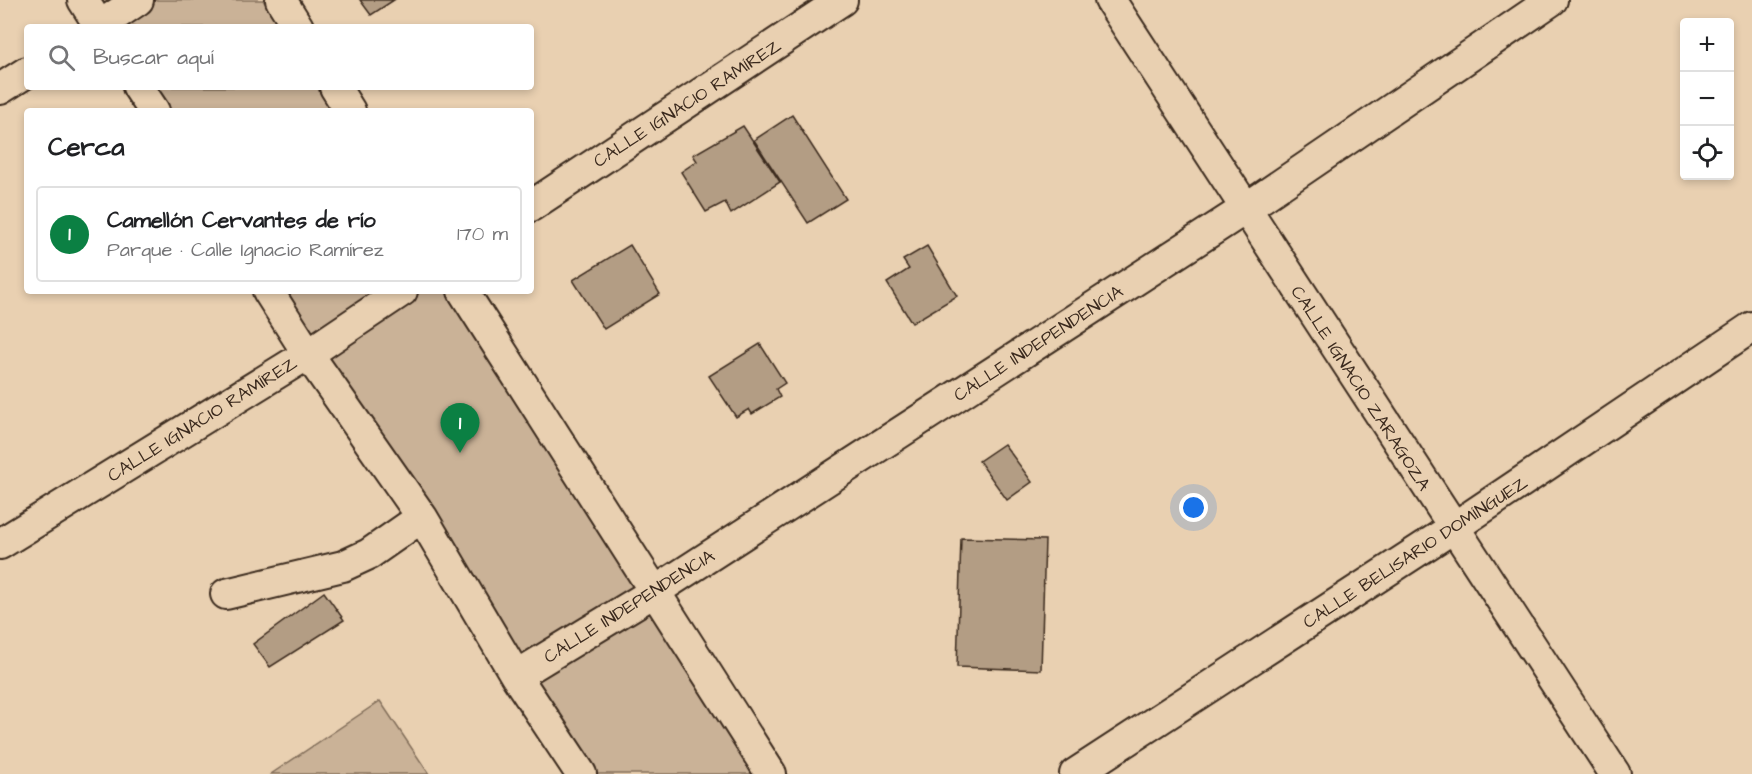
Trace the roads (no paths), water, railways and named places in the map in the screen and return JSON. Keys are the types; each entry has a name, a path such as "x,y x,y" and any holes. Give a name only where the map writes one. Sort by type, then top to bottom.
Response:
{"street":[{"path":"83,0 97,24"},
{"path":"103,24 138,0"},
{"path":"281,0 296,24"},
{"name":"CALLE IGNACIO RAMÍREZ","path":"534,204 842,0"},
{"name":"CALLE IGNACIO ZARAGOZA","path":"1110,0 1615,774"},
{"name":"CALLE INDEPENDENCIA","path":"516,676 654,592 1245,209 1552,0"},
{"path":"0,88 24,74"},
{"path":"140,90 152,108"},
{"path":"337,90 348,108"},
{"path":"270,294 308,354 422,518 516,676 581,774"},
{"name":"CALLE IGNACIO RAMÍREZ","path":"0,544 308,354 398,294"},
{"path":"465,294 771,774"},
{"name":"CALLE BELISARIO DOMÍNGUEZ","path":"1075,774 1453,528 1752,327"},
{"path":"226,594 343,566 369,554 422,518"}],"place":[{"name":"Camellón Cervantes de río","path":"460,453"}]}
